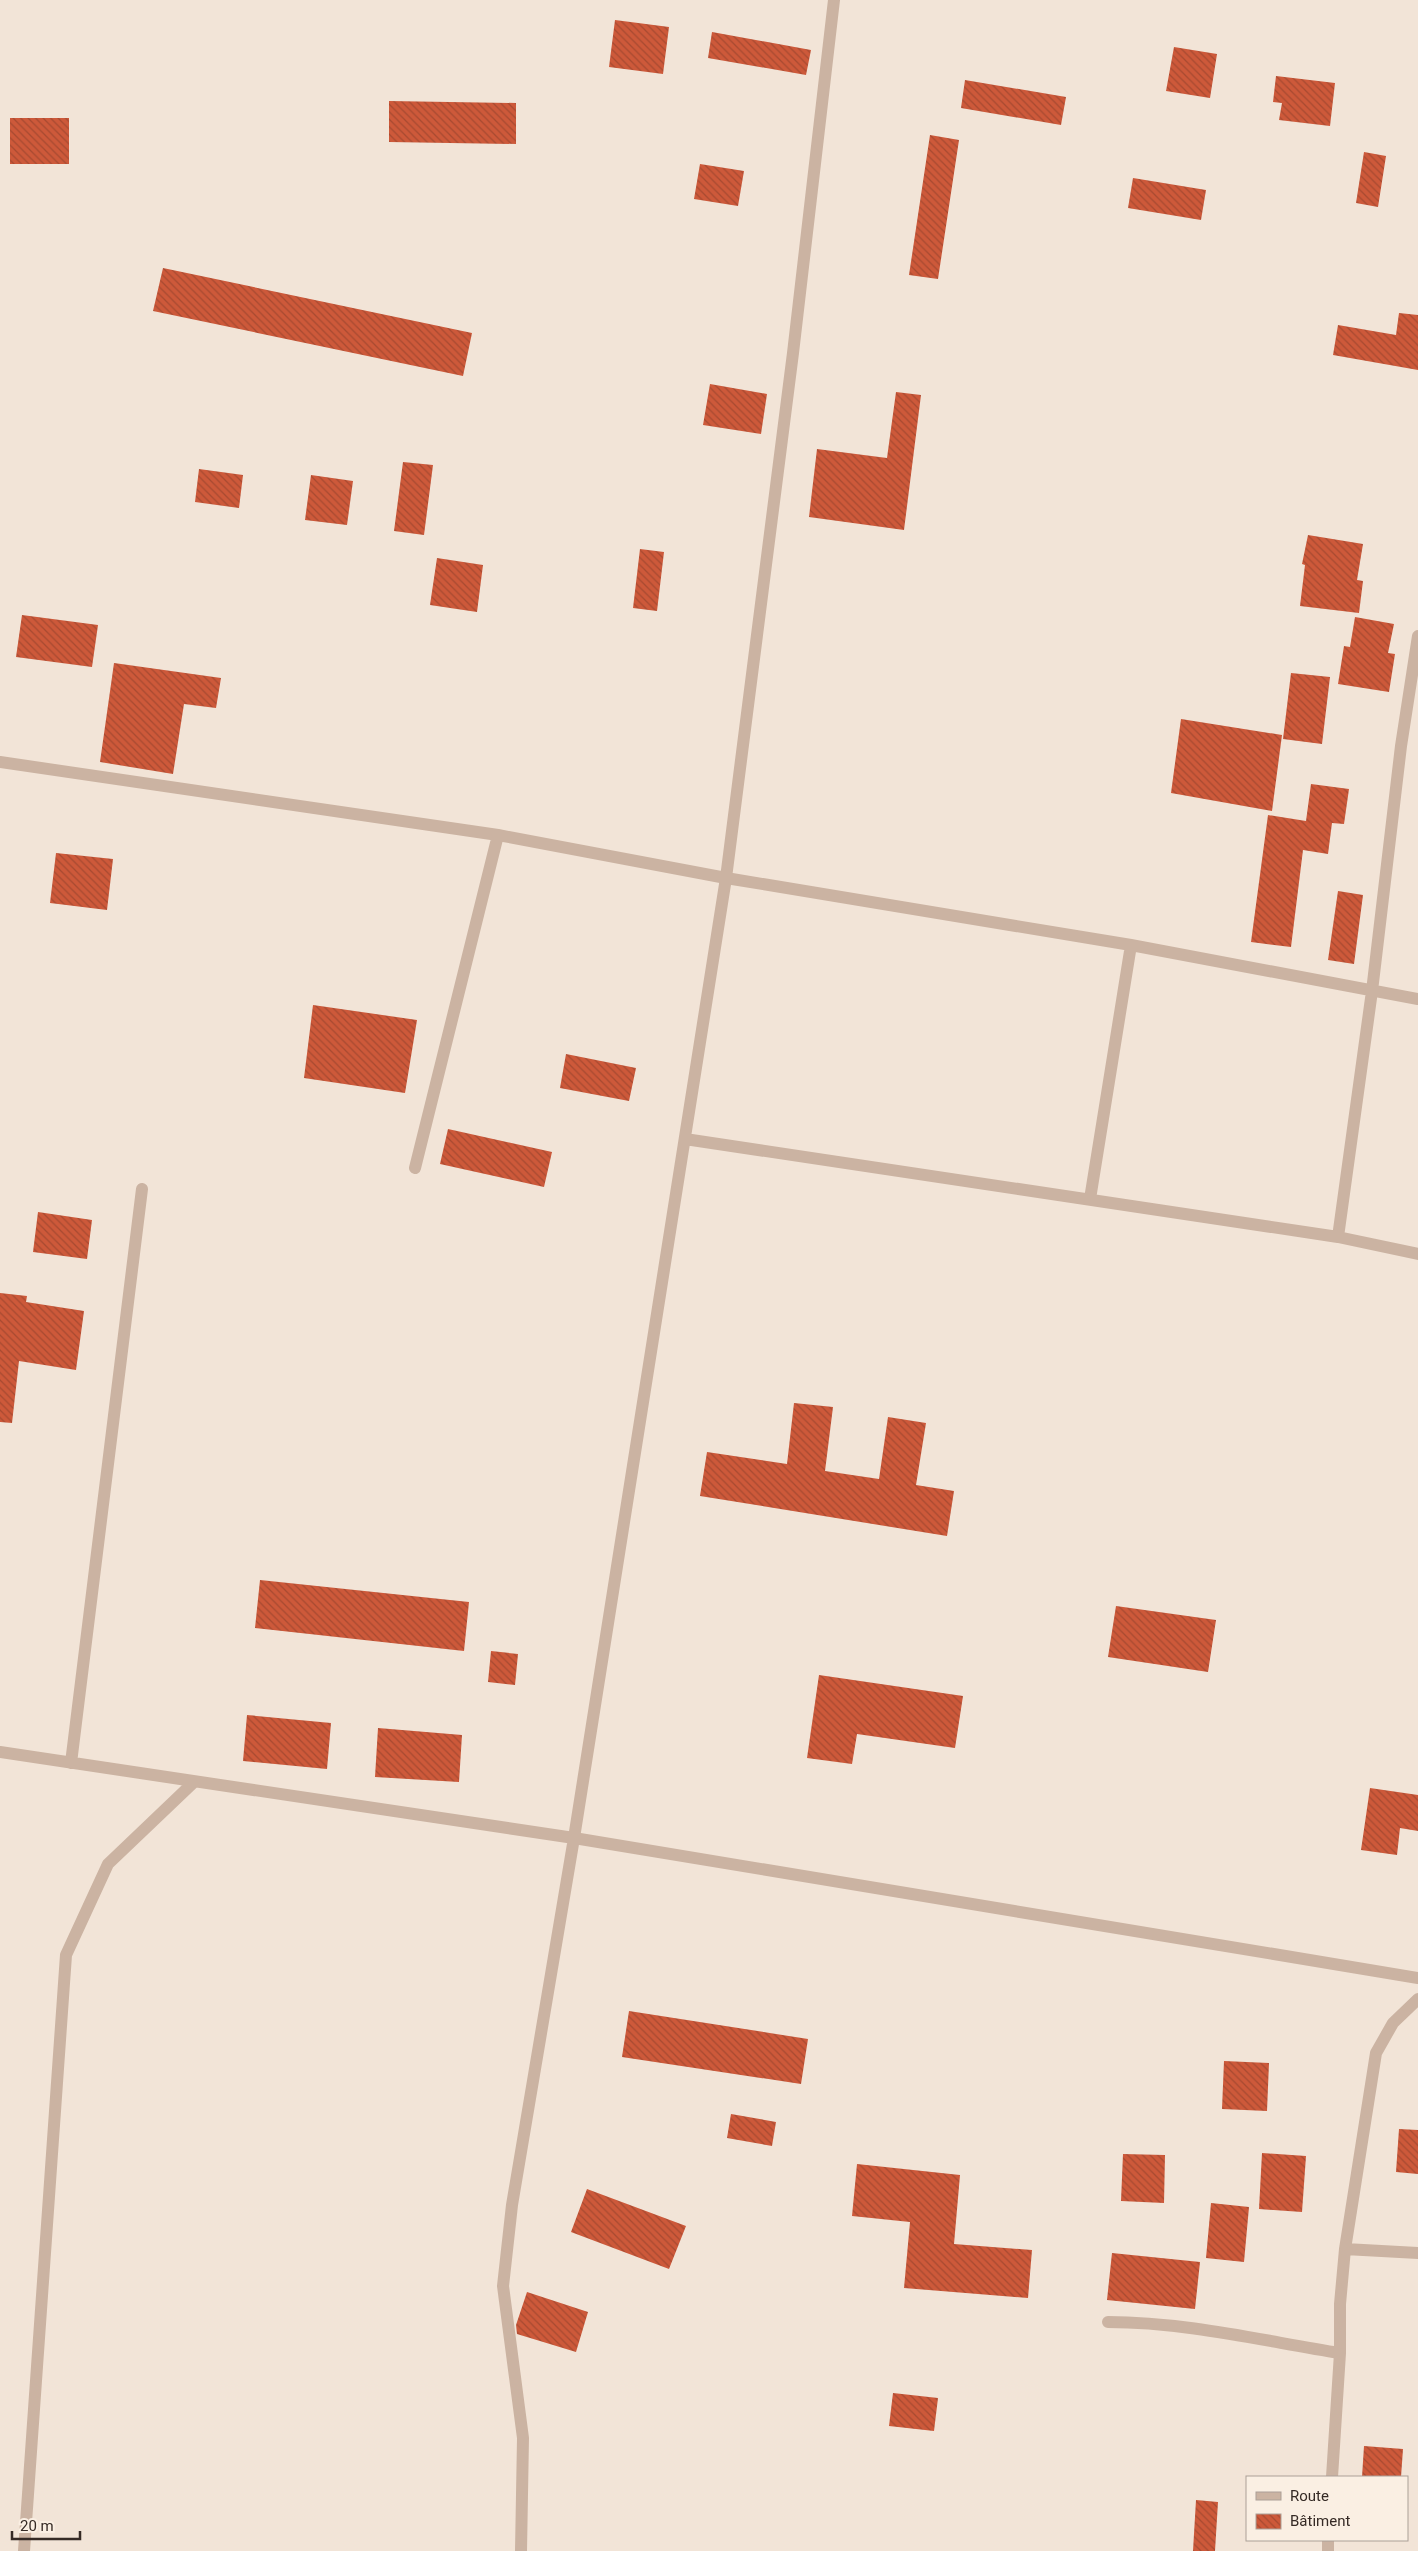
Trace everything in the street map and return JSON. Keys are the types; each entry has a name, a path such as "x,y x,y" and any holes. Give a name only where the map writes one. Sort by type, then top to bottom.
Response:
{"street":[{"path":"521,2551 523,2438 503,2286 512,2205 574,1838 726,878 793,353 834,0"},
{"path":"1338,1237 1372,991 1401,746 1418,636"},
{"path":"0,762 498,835 726,878 1131,945 1418,999"},
{"path":"415,1168 498,835"},
{"path":"1090,1199 1131,945"},
{"path":"685,1139 1338,1237 1418,1254"},
{"path":"72,1763 142,1189"},
{"path":"0,1752 574,1838 1418,1978"},
{"path":"24,2551 66,1955 108,1864 194,1782"},
{"path":"1332,2476 1340,2352 1340,2304 1345,2249 1376,2053 1393,2024 1418,2000"},
{"path":"1345,2249 1418,2253"},
{"path":"1108,2322 1181,2328 1340,2352"}],"building":[{"path":"615,20 669,27 663,74 609,67"},
{"path":"712,32 811,50 806,75 708,58"},
{"path":"1174,47 1217,54 1210,98 1166,91"},
{"path":"1276,76 1335,83 1330,126 1279,120 1282,103 1273,102"},
{"path":"965,80 1066,97 1061,125 961,108"},
{"path":"389,101 516,103 516,144 389,142"},
{"path":"10,118 69,118 69,164 10,164"},
{"path":"930,135 959,140 938,279 909,275"},
{"path":"1364,152 1386,156 1378,207 1356,203"},
{"path":"700,164 744,171 738,206 694,199"},
{"path":"1133,178 1206,190 1201,220 1128,208"},
{"path":"163,268 472,333 463,376 153,311"},
{"path":"1399,313 1418,315 1418,370 1333,355 1338,325 1396,335"},
{"path":"710,384 767,394 761,434 703,425"},
{"path":"896,392 921,395 904,530 809,517 817,449 887,458"},
{"path":"403,462 433,465 424,535 394,531"},
{"path":"199,469 243,475 239,508 195,502"},
{"path":"311,475 353,481 347,525 305,520"},
{"path":"1308,535 1363,544 1357,580 1363,581 1359,613 1300,606 1305,565 1302,564"},
{"path":"640,549 664,552 657,611 633,608"},
{"path":"437,558 483,565 477,612 430,605"},
{"path":"22,615 98,625 92,667 16,657"},
{"path":"1355,617 1394,624 1388,653 1395,654 1389,692 1338,684 1344,646 1350,647"},
{"path":"114,663 221,678 216,708 184,704 173,774 100,762"},
{"path":"1291,673 1330,677 1322,744 1283,739"},
{"path":"1181,719 1282,735 1272,811 1171,793"},
{"path":"1311,784 1349,789 1344,824 1332,823 1328,854 1303,850 1291,947 1251,942 1268,815 1306,821"},
{"path":"56,853 113,859 107,910 50,903"},
{"path":"1338,891 1363,895 1354,964 1328,960"},
{"path":"313,1005 417,1020 405,1093 304,1078"},
{"path":"566,1054 636,1068 629,1101 560,1088"},
{"path":"448,1129 552,1152 544,1187 440,1164"},
{"path":"38,1212 92,1220 87,1259 33,1252"},
{"path":"0,1293 27,1296 26,1302 84,1311 76,1370 19,1361 12,1423 0,1422"},
{"path":"794,1403 833,1407 825,1471 879,1479 888,1417 926,1423 916,1485 954,1491 947,1536 700,1496 707,1452 787,1464"},
{"path":"260,1580 469,1602 464,1651 255,1628"},
{"path":"1116,1606 1216,1620 1208,1672 1108,1657"},
{"path":"491,1651 518,1654 515,1685 488,1682"},
{"path":"819,1675 963,1696 955,1748 857,1734 852,1764 807,1758"},
{"path":"247,1715 331,1723 327,1769 243,1761"},
{"path":"378,1728 462,1735 459,1782 375,1777"},
{"path":"1370,1788 1418,1795 1418,1831 1400,1828 1397,1855 1361,1850"},
{"path":"629,2011 808,2039 801,2084 622,2057"},
{"path":"1224,2061 1269,2063 1267,2111 1222,2109"},
{"path":"731,2114 776,2122 772,2146 727,2138"},
{"path":"1399,2129 1418,2130 1418,2174 1396,2172"},
{"path":"1262,2153 1306,2156 1302,2212 1259,2209"},
{"path":"1123,2154 1165,2155 1164,2203 1121,2201"},
{"path":"857,2164 960,2175 954,2244 1032,2250 1028,2298 904,2288 910,2222 852,2216"},
{"path":"587,2189 686,2226 669,2269 571,2232"},
{"path":"1211,2203 1249,2207 1244,2262 1206,2258"},
{"path":"1112,2253 1200,2262 1195,2309 1107,2300"},
{"path":"527,2292 588,2312 576,2352 517,2334 516,2325"},
{"path":"893,2393 938,2398 934,2431 889,2426"},
{"path":"1364,2446 1403,2449 1401,2476 1362,2476"},
{"path":"1196,2500 1218,2502 1215,2551 1193,2551"}]}
